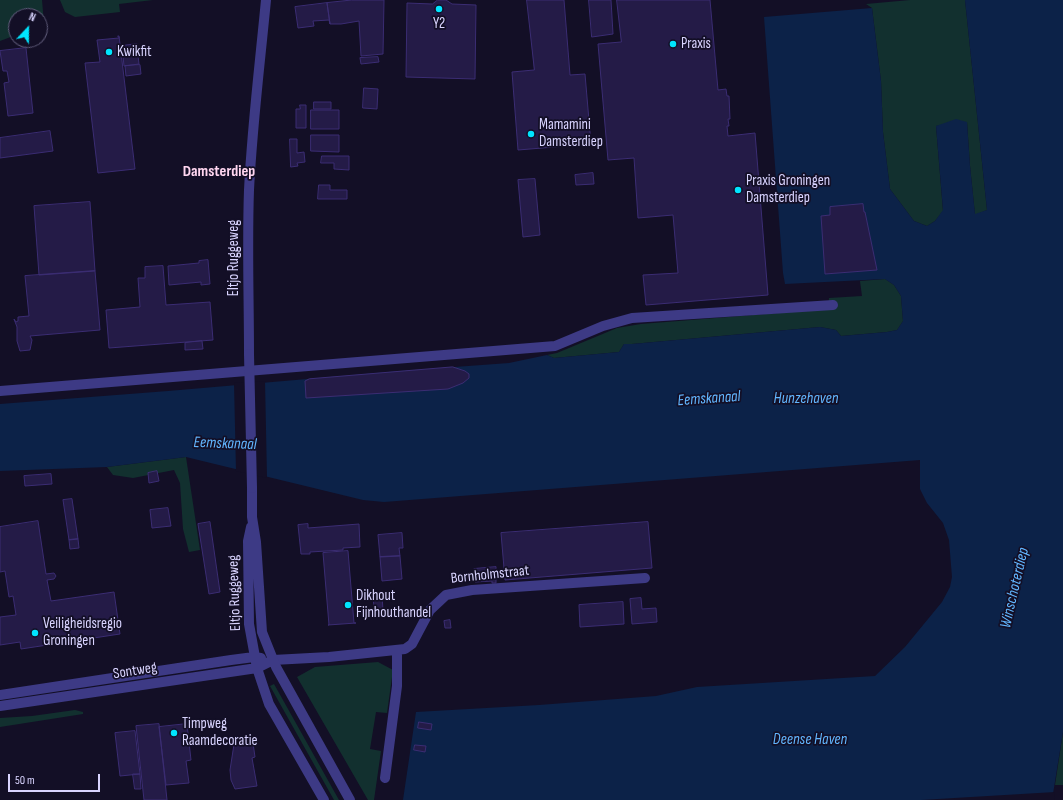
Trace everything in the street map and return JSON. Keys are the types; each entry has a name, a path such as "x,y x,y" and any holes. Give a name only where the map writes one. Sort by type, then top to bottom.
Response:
{"street":[{"name":"Eltjo Ruggeweg","path":"266,0 253,133 249,192 249,354 252,517 256,542 261,624 266,644 273,660"},
{"path":"0,391 555,346 603,326 632,318 833,306"},
{"name":"Eltjo Ruggeweg","path":"252,517 248,541 249,625 257,668"},
{"name":"Bornholmstraat","path":"397,651 405,649 412,644 430,610 446,594 472,590 645,578"},
{"path":"385,778 397,686 397,651"},
{"name":"Sontweg","path":"0,695 254,657 273,660 397,651"},
{"path":"273,660 350,800"},
{"name":"Sontweg","path":"0,706 257,668 273,660"},
{"path":"257,668 269,704 324,800"}],"green space":[{"path":"0,0 42,0 43,8 8,8 8,38 0,41"},
{"path":"60,0 153,0 119,4 120,12 75,17 65,12"},
{"path":"910,0 965,0 987,210 975,215 967,122 936,126 943,211 935,221 927,226 914,221 890,189 883,132 881,81 872,8 866,4"},
{"path":"885,279 894,285 901,296 903,321 897,330 841,336 836,330 820,327 624,344 619,352 554,358 547,355 557,353 617,328 641,324 828,309 829,298 862,296 860,281"},
{"path":"186,457 200,550 189,552 183,529 180,483 174,470 133,478 113,475 107,467"},
{"path":"378,662 393,670 387,713 376,712 370,749 381,751 374,800 368,800 297,677 315,667"},
{"path":"274,684 339,800 334,800 270,686"},
{"path":"75,710 83,712 83,714 0,727 0,718 32,716"},
{"path":"1063,732 1063,785 1055,785"}],"water":[{"path":"965,0 1063,0 1063,732 1052,800 403,800 416,712 656,696 697,687 875,676 905,647 942,602 950,587 952,577 949,540 943,523 927,503 920,489 920,460 384,502 363,500 186,457 107,467 0,471 0,404 509,363 547,355 554,358 619,352 624,344 820,327 836,330 841,336 897,330 903,321 901,296 894,285 885,279 785,284 764,17 872,8 881,81 883,132 890,189 914,221 927,226 935,221 943,210 936,126 956,119 967,122 975,214 987,210"}],"pier":[{"path":"265,381 267,478 236,471 234,383"},
{"path":"1055,792 1054,800 921,800"}],"building":[{"path":"352,0 384,0 383,54 361,56 359,21 330,24 327,3"},
{"path":"438,0 446,0 452,4 476,5 475,79 406,77 407,3 432,4"},
{"path":"527,0 564,0 570,75 585,74 591,144 518,150 512,72 534,70"},
{"path":"589,0 611,0 613,34 592,37"},
{"path":"617,0 710,0 718,90 726,89 727,96 729,96 730,119 728,119 729,126 727,126 728,136 755,133 768,295 646,305 643,275 678,273 673,215 638,218 634,158 608,160 598,44 621,42"},
{"path":"327,3 330,24 329,20 313,21 314,26 298,28 295,7"},
{"path":"119,36 135,169 98,173 85,63 100,62 97,40 119,38"},
{"path":"137,44 138,54 123,55 122,46"},
{"path":"26,48 33,113 8,116 4,83 9,82 7,71 3,71 0,51"},
{"path":"138,55 139,64 124,66 123,56"},
{"path":"378,57 379,62 361,64 360,58"},
{"path":"140,65 141,74 126,76 125,66"},
{"path":"364,88 378,89 377,109 363,108"},
{"path":"314,102 331,102 331,109 314,109"},
{"path":"300,105 306,105 306,128 296,128 296,109 300,109"},
{"path":"311,110 339,110 339,129 311,129"},
{"path":"50,131 53,151 0,158 0,138"},
{"path":"311,135 339,135 339,152 311,151"},
{"path":"290,139 297,139 297,153 304,152 305,162 297,163 298,166 291,167"},
{"path":"322,156 349,156 349,170 334,169 334,163 321,163"},
{"path":"593,173 594,184 576,185 575,175"},
{"path":"535,179 540,235 523,237 518,180"},
{"path":"319,185 330,185 330,190 347,190 347,199 318,199"},
{"path":"90,202 95,271 39,275 34,206"},
{"path":"863,204 877,270 825,274 821,216 830,215 830,207"},
{"path":"208,260 210,284 201,285 201,282 169,285 168,266 199,263 199,261"},
{"path":"163,266 166,305 210,302 213,340 109,348 106,310 140,307 138,278 145,278 145,267"},
{"path":"95,271 100,330 30,336 32,340 30,350 20,351 17,341 17,327 14,319 16,322 18,321 18,317 29,316 25,276"},
{"path":"202,341 203,349 185,350 185,343"},
{"path":"453,367 465,371 469,374 469,378 463,383 448,389 306,398 305,381 309,379"},
{"path":"157,471 159,481 149,483 148,473"},
{"path":"51,474 52,484 25,486 24,476"},
{"path":"72,499 78,539 69,540 63,500"},
{"path":"168,508 171,526 152,528 150,510"},
{"path":"38,521 46,574 54,573 56,576 54,579 47,580 51,601 114,592 120,634 21,649 20,642 0,645 0,617 16,615 13,596 9,597 5,571 0,572 0,527"},
{"path":"210,522 220,592 209,594 198,524"},
{"path":"648,522 652,568 505,580 501,533"},
{"path":"308,524 308,528 359,524 360,547 301,554 298,525"},
{"path":"402,533 403,548 399,548 400,556 380,557 378,535"},
{"path":"78,539 79,548 70,549 69,540"},
{"path":"348,551 354,623 356,623 329,625 323,553"},
{"path":"400,556 402,579 382,581 380,557"},
{"path":"496,567 496,583 492,583 492,581 475,582 474,569"},
{"path":"373,596 382,596 383,610 375,610"},
{"path":"641,598 642,609 656,608 657,622 632,624 630,599"},
{"path":"623,602 624,624 580,627 579,605"},
{"path":"450,620 451,628 445,628 444,621"},
{"path":"419,722 432,724 431,730 418,728"},
{"path":"159,724 167,800 144,800 136,726"},
{"path":"187,724 191,760 186,761 189,783 166,785 159,727"},
{"path":"135,731 140,774 120,776 115,733"},
{"path":"252,736 255,757 252,758 257,786 235,789 231,780 230,770 235,738"},
{"path":"415,745 426,746 425,752 414,750"},
{"path":"133,774 140,774 141,789 135,789"}],"place":[{"name":"Y2","path":"439,9"},
{"name":"Praxis","path":"673,44"},
{"name":"Kwikfit","path":"109,52"},
{"name":"Mamamini Damsterdiep","path":"531,134"},
{"name":"Praxis Groningen Damsterdiep","path":"738,190"},
{"name":"Dikhout Fijnhouthandel","path":"348,605"},
{"name":"Veiligheidsregio Groningen","path":"35,633"},
{"name":"Timpweg Raamdecoratie","path":"174,733"}],"district":[{"name":"Damsterdiep","path":"219,172"}],"water label":[{"name":"Eemskanaal","path":"709,399"},
{"name":"Hunzehaven","path":"806,399"},
{"name":"Eemskanaal","path":"225,444"},
{"name":"Winschoterdiep","path":"1015,588"},
{"name":"Deense Haven","path":"810,740"}]}
